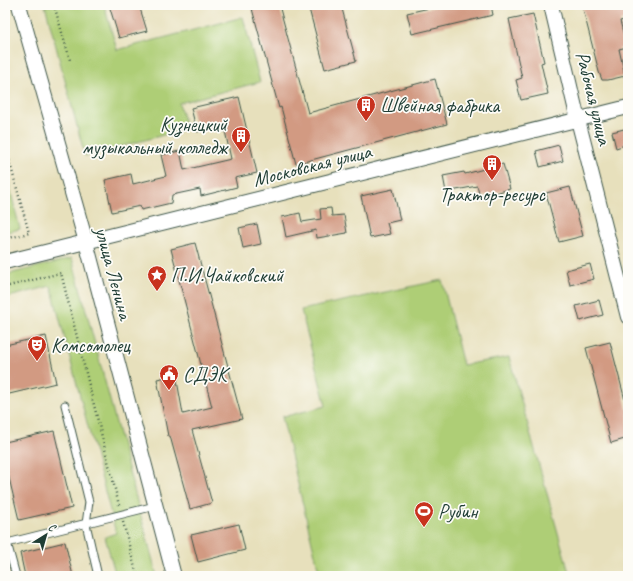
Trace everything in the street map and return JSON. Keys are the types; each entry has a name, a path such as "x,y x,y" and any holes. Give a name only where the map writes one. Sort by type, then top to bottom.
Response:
{"street":[{"name":"улица Ленина","path":"19,5 86,242 174,576"},
{"name":"Рабочая улица","path":"551,5 578,120 628,317"},
{"name":"Московская улица","path":"5,262 628,107"}],"lane":[{"path":"65,405 89,502 86,524 98,576"},
{"path":"16,576 6,539 86,524 155,506"}],"path":[{"path":"54,5 70,60"},
{"path":"5,145 6,154 29,233 5,239"},
{"path":"5,286 61,273 137,576"}],"green space":[{"path":"45,5 104,5 117,50 243,17 260,82 179,103 186,129 85,156"},
{"path":"5,169 20,229 7,232 5,225"},
{"path":"72,258 157,576 116,576 105,537 116,533 51,286 5,298 5,275"},
{"path":"442,280 463,365 509,357 570,576 320,576 282,417 326,406 301,310"}],"building":[{"path":"109,5 139,5 147,31 119,38"},
{"name":"Швейная фабрика","path":"251,5 279,5 308,113 435,79 447,124 296,164"},
{"path":"308,5 341,5 356,61 325,69"},
{"path":"443,5 491,5 493,15 412,34 407,13"},
{"path":"582,5 628,5 628,19 620,21 627,47 619,49 625,76 602,80"},
{"path":"533,14 544,62 541,63 548,94 521,100 516,80 522,78 509,19"},
{"name":"Кузнецкий музыкальный колледж","path":"239,97 257,173 235,178 237,187 201,196 200,189 172,195 171,203 141,210 140,206 112,212 105,180 131,174 133,184 166,176 161,155 180,151 184,170 231,159 224,126 197,132 191,108"},
{"path":"628,128 628,144 616,148 612,132"},
{"path":"559,145 563,161 540,167 536,151"},
{"name":"Трактор-ресурс","path":"503,164 510,189 480,197 477,186 446,192 443,176 464,172 465,174"},
{"path":"570,187 583,236 559,242 546,193"},
{"path":"393,189 400,220 387,223 390,234 370,238 361,196"},
{"path":"331,208 332,216 344,215 347,233 317,238 316,230 286,237 282,217 300,213 302,222 321,219 320,209"},
{"path":"257,224 261,244 243,248 239,228"},
{"path":"195,243 242,419 192,430 212,503 190,509 170,436 168,436 157,379 176,375 183,414 212,407 171,249"},
{"path":"590,264 594,279 570,285 566,270"},
{"path":"599,300 603,315 580,321 576,306"},
{"path":"46,336 56,383 5,395 5,345"},
{"path":"610,342 628,412 628,438 611,443 586,348"},
{"path":"54,431 72,508 19,520 5,461 5,442"},
{"path":"239,524 245,550 198,562 191,535"},
{"path":"65,542 73,576 25,576 20,553"}],"place":[{"name":"Швейная фабрика","path":"366,122"},
{"name":"Кузнецкий музыкальный колледж","path":"241,153"},
{"name":"Трактор-ресурс","path":"492,181"},
{"name":"П.И.Чайковский","path":"157,292"},
{"name":"Комсомолец","path":"37,362"},
{"name":"СДЭК","path":"169,391"},
{"name":"Рубин","path":"424,528"}]}
